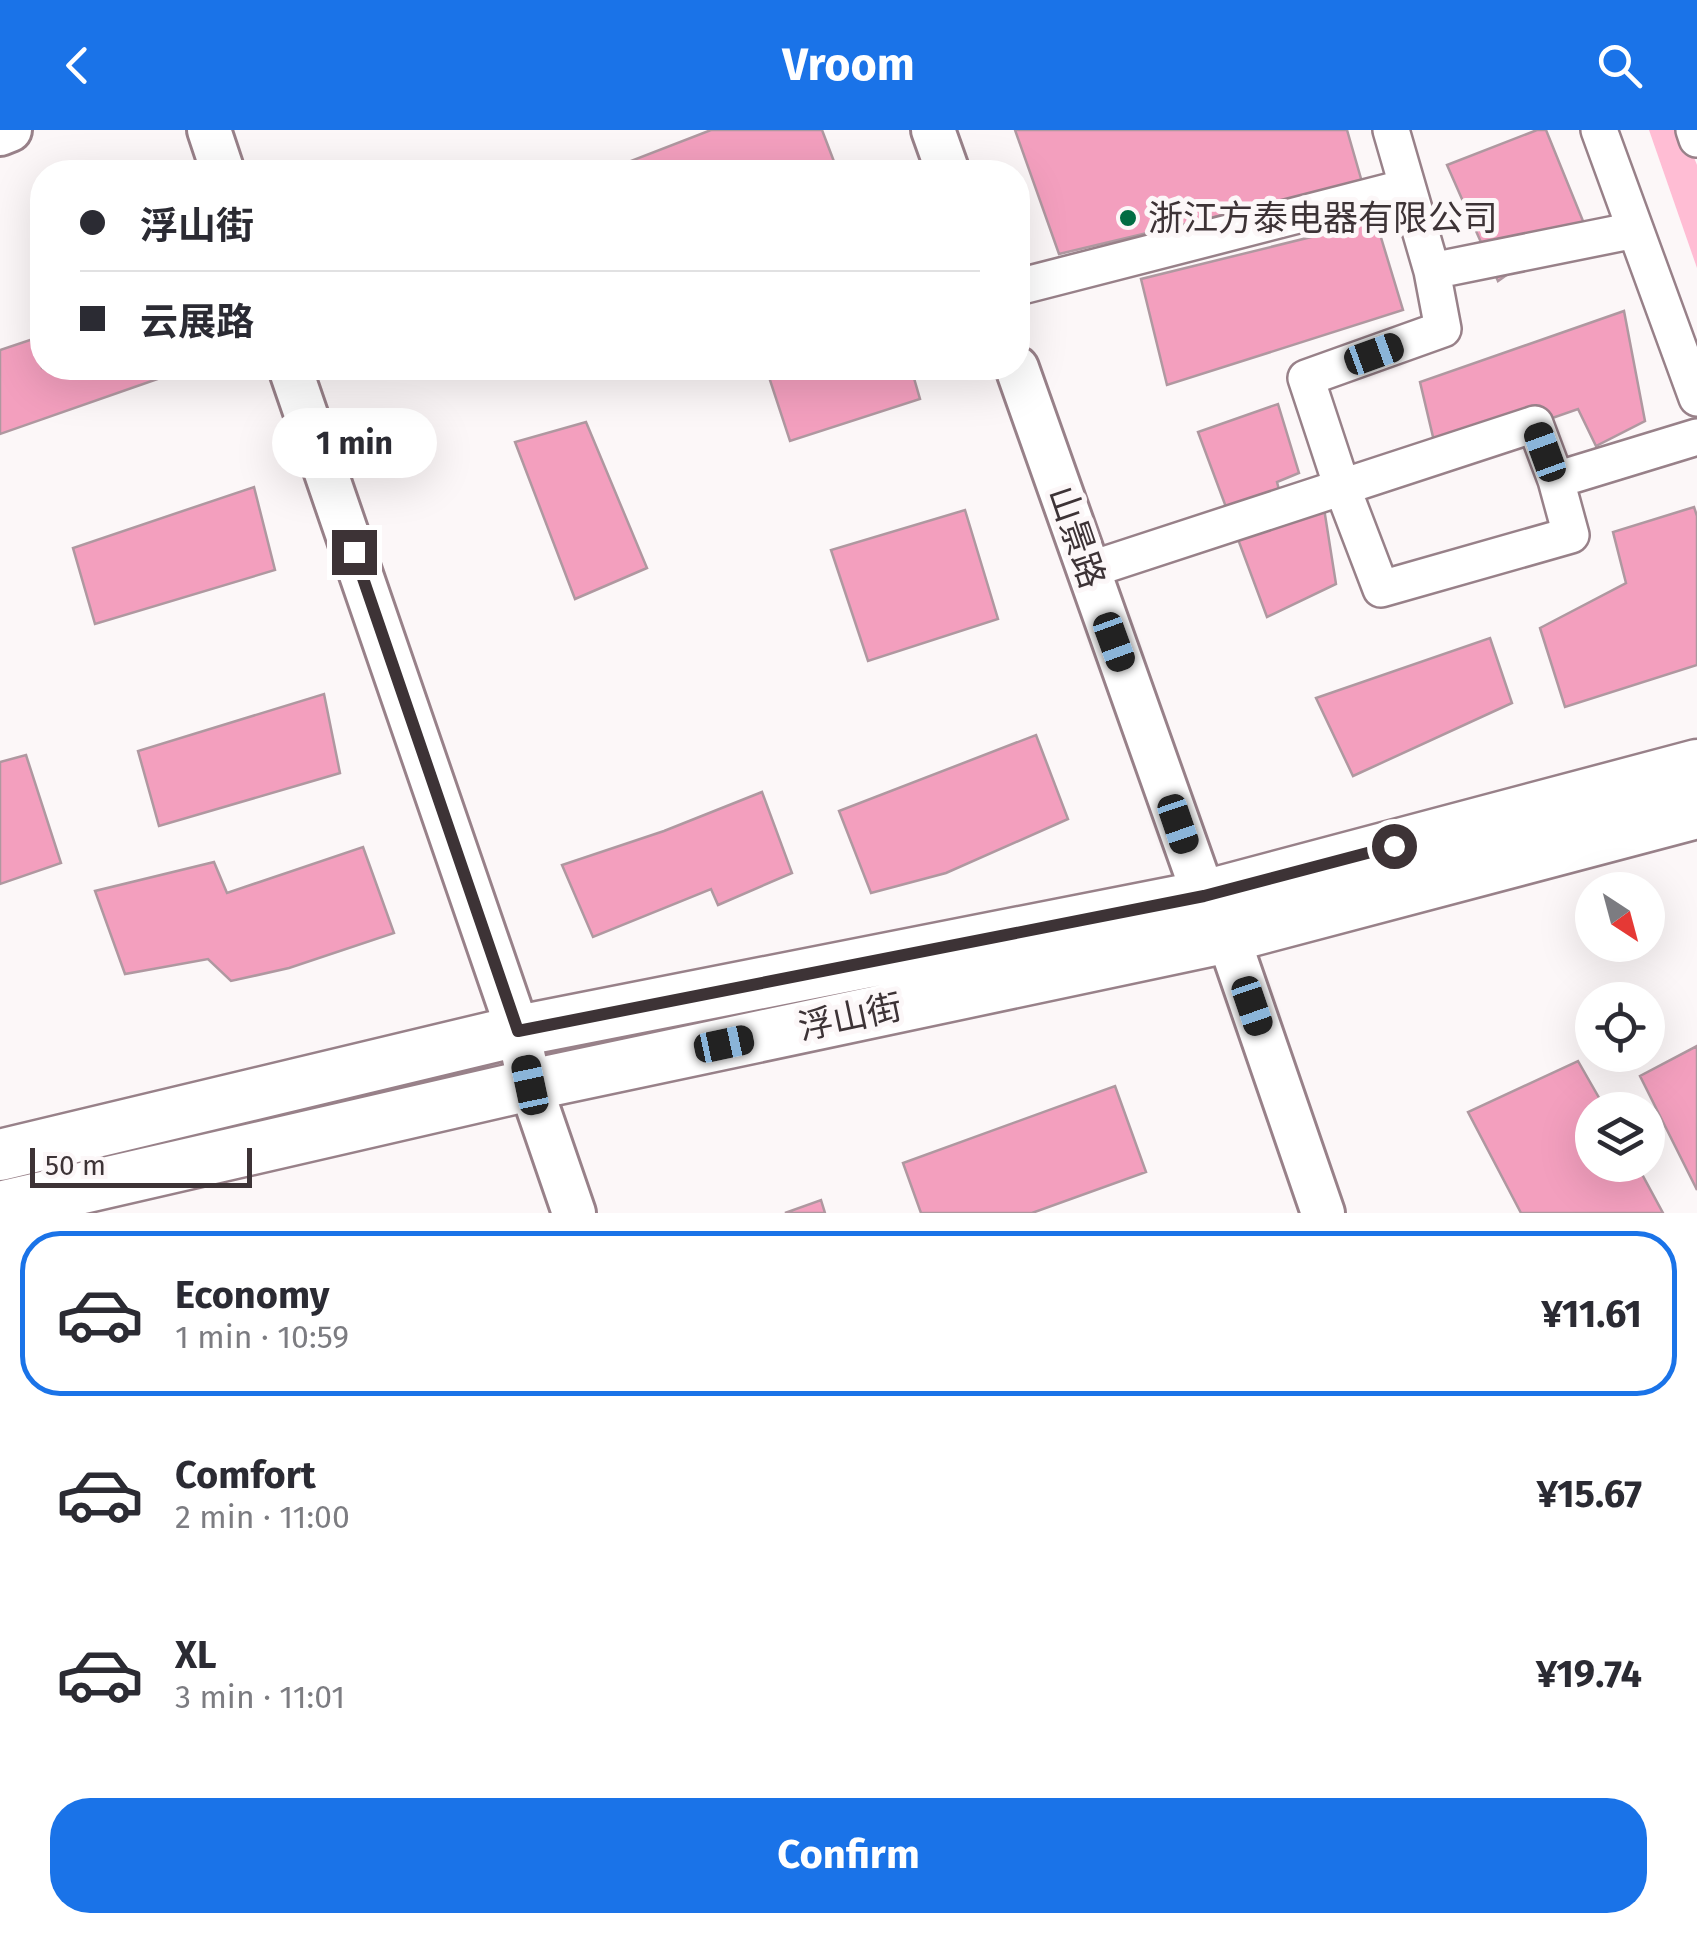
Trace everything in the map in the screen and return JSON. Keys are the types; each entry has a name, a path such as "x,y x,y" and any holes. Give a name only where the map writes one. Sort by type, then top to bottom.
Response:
{"main road":[{"name":"浮山街","path":"0,1155 518,1031 1216,917 1697,765"},
{"name":"浮山街","path":"0,1207 530,1085 1216,917 1697,813"}],"street":[{"path":"0,134 10,130"},
{"path":"209,130 220,160"},
{"path":"933,130 944,160"},
{"path":"1088,570 1342,487 1535,424 1571,535 1381,589 1342,487 1306,378 1442,329 1432,271 1390,130"},
{"path":"1599,130 1697,398"},
{"path":"1694,130 1697,139"},
{"path":"1030,284 1407,187"},
{"path":"1432,271 1635,230"},
{"path":"294,380 518,1031 530,1085 574,1213"},
{"name":"山景路","path":"1021,380 1322,1213"},
{"path":"1556,480 1697,436"}],"shaded area":[{"path":"1649,130 1683,130 1697,165 1697,268"}],"building":[{"path":"711,130 822,130 833,160 633,160"},
{"name":"浙江方泰电器有限公司","path":"1015,130 1347,130 1362,182 1059,254 1030,172 1030,160 1026,160"},
{"path":"1546,130 1583,221 1498,281 1447,165"},
{"path":"1376,221 1403,310 1167,385 1141,279"},
{"path":"1624,311 1645,421 1596,446 1578,409 1438,458 1420,382"},
{"path":"30,340 30,380 155,380 0,434 0,350"},
{"path":"770,380 914,380 920,399 790,441"},
{"path":"1278,404 1299,473 1277,482 1284,509 1323,502 1336,584 1267,617 1198,432"},
{"path":"586,422 647,568 575,599 515,442"},
{"path":"254,487 275,570 95,624 73,548"},
{"path":"1694,507 1697,665 1565,707 1540,628 1626,583 1613,532"},
{"path":"965,510 998,619 868,661 831,550"},
{"path":"1490,638 1512,703 1353,776 1316,698"},
{"path":"324,694 340,773 159,826 138,751"},
{"path":"1036,735 1068,819 946,873 871,893 839,811"},
{"path":"26,755 61,863 0,884 0,762"},
{"path":"762,792 792,873 718,905 711,889 593,937 562,865 664,831"},
{"path":"363,847 394,933 289,968 231,981 208,959 125,974 95,891 214,862 227,893"},
{"path":"1697,1046 1697,1190 1665,1126 1665,1092 1648,1092 1640,1076 1665,1072 1665,1063"},
{"path":"1575,1062 1575,1072 1584,1072 1596,1092 1575,1092 1575,1182 1646,1182 1663,1213 1521,1213 1468,1112"},
{"path":"1115,1086 1146,1172 1032,1213 921,1213 903,1163"},
{"path":"821,1200 825,1213 785,1213"}],"place":[{"name":"浙江方泰电器有限公司","path":"1128,218"}],"route":[{"path":"354,552 518,1031 1204,896 1394,846"}]}
